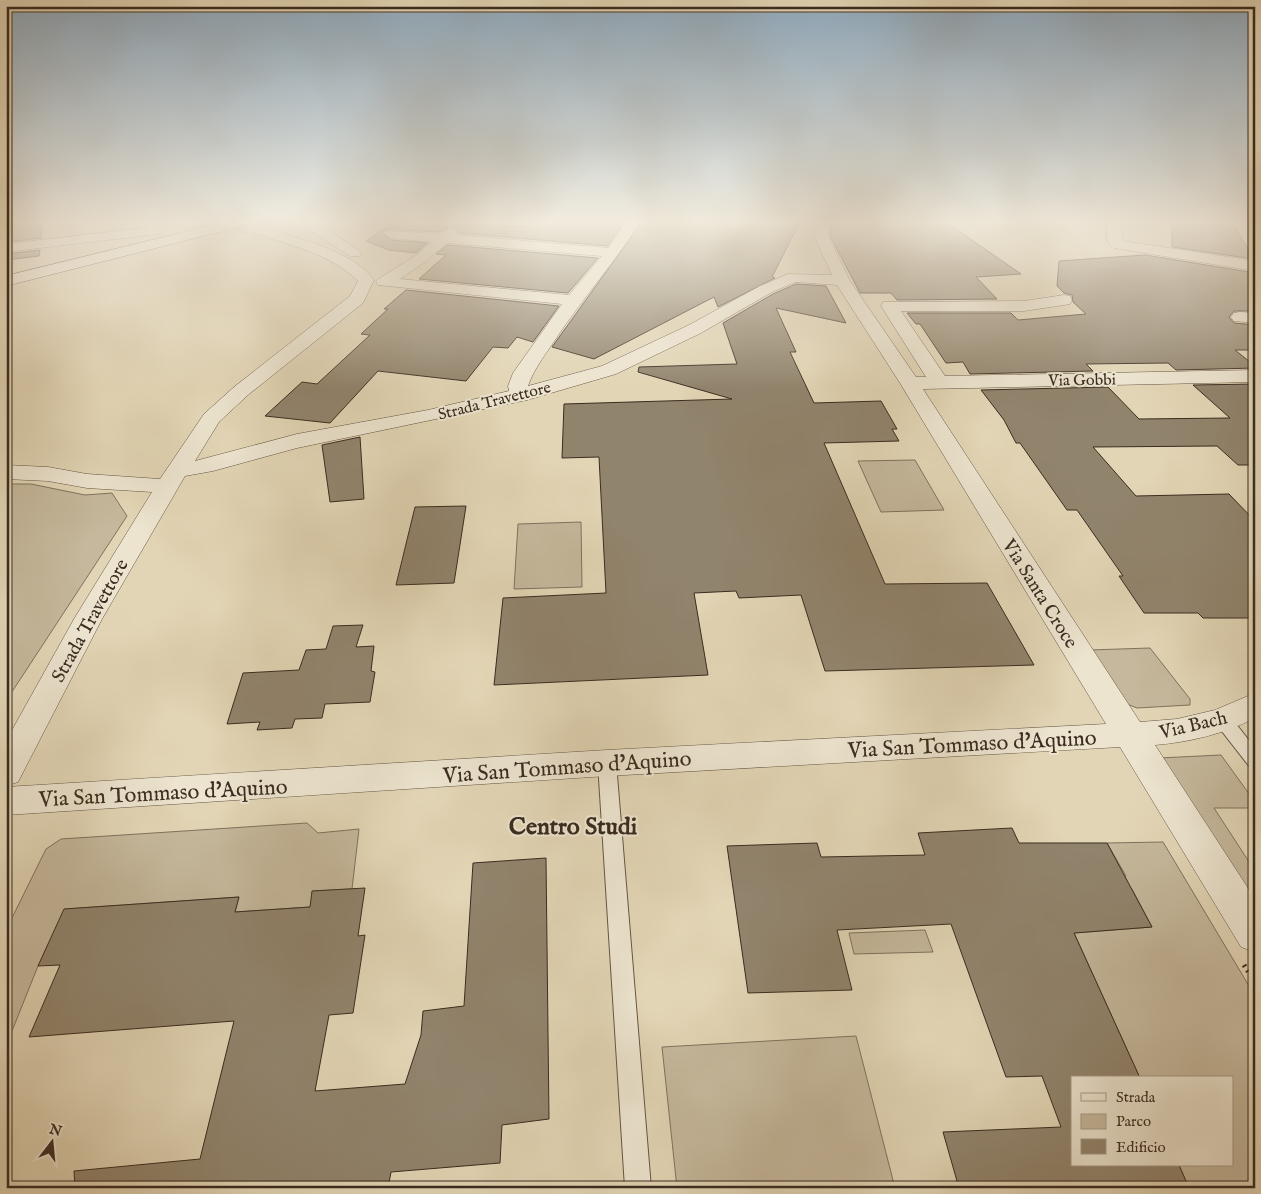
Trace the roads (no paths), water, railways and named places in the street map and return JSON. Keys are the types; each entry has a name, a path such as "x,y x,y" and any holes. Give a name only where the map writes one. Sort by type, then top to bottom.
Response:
{"street":[{"path":"6,282 23,278"},
{"path":"210,418 357,299 366,280 364,278"},
{"path":"383,278 384,282"},
{"path":"210,418 390,278"},
{"path":"520,396 518,386 523,373 573,300 591,278"},
{"name":"Strada Travettore","path":"172,478 247,453 296,441 520,396 609,370 694,329 784,278"},
{"name":"Via Santa Croce","path":"836,278 842,281 910,383 1255,934"},
{"name":"Strada Travettore","path":"836,278 842,281"},
{"path":"384,282 573,300"},
{"path":"940,383 889,306 1024,306 1064,300"},
{"name":"Via Gobbi","path":"910,383 1255,376"},
{"name":"Strada Travettore","path":"6,774 88,619 210,418"},
{"path":"6,472 48,474 86,481 172,478"},
{"name":"Via Bach","path":"1129,734 1177,731 1223,720 1255,704"},
{"name":"Via San Tommaso d'Aquino","path":"6,801 607,763 1129,734"}],"lane":[{"path":"1223,720 1255,761"},
{"path":"607,763 638,1188"}],"district":[{"name":"Centro Studi","path":"573,826"}]}
